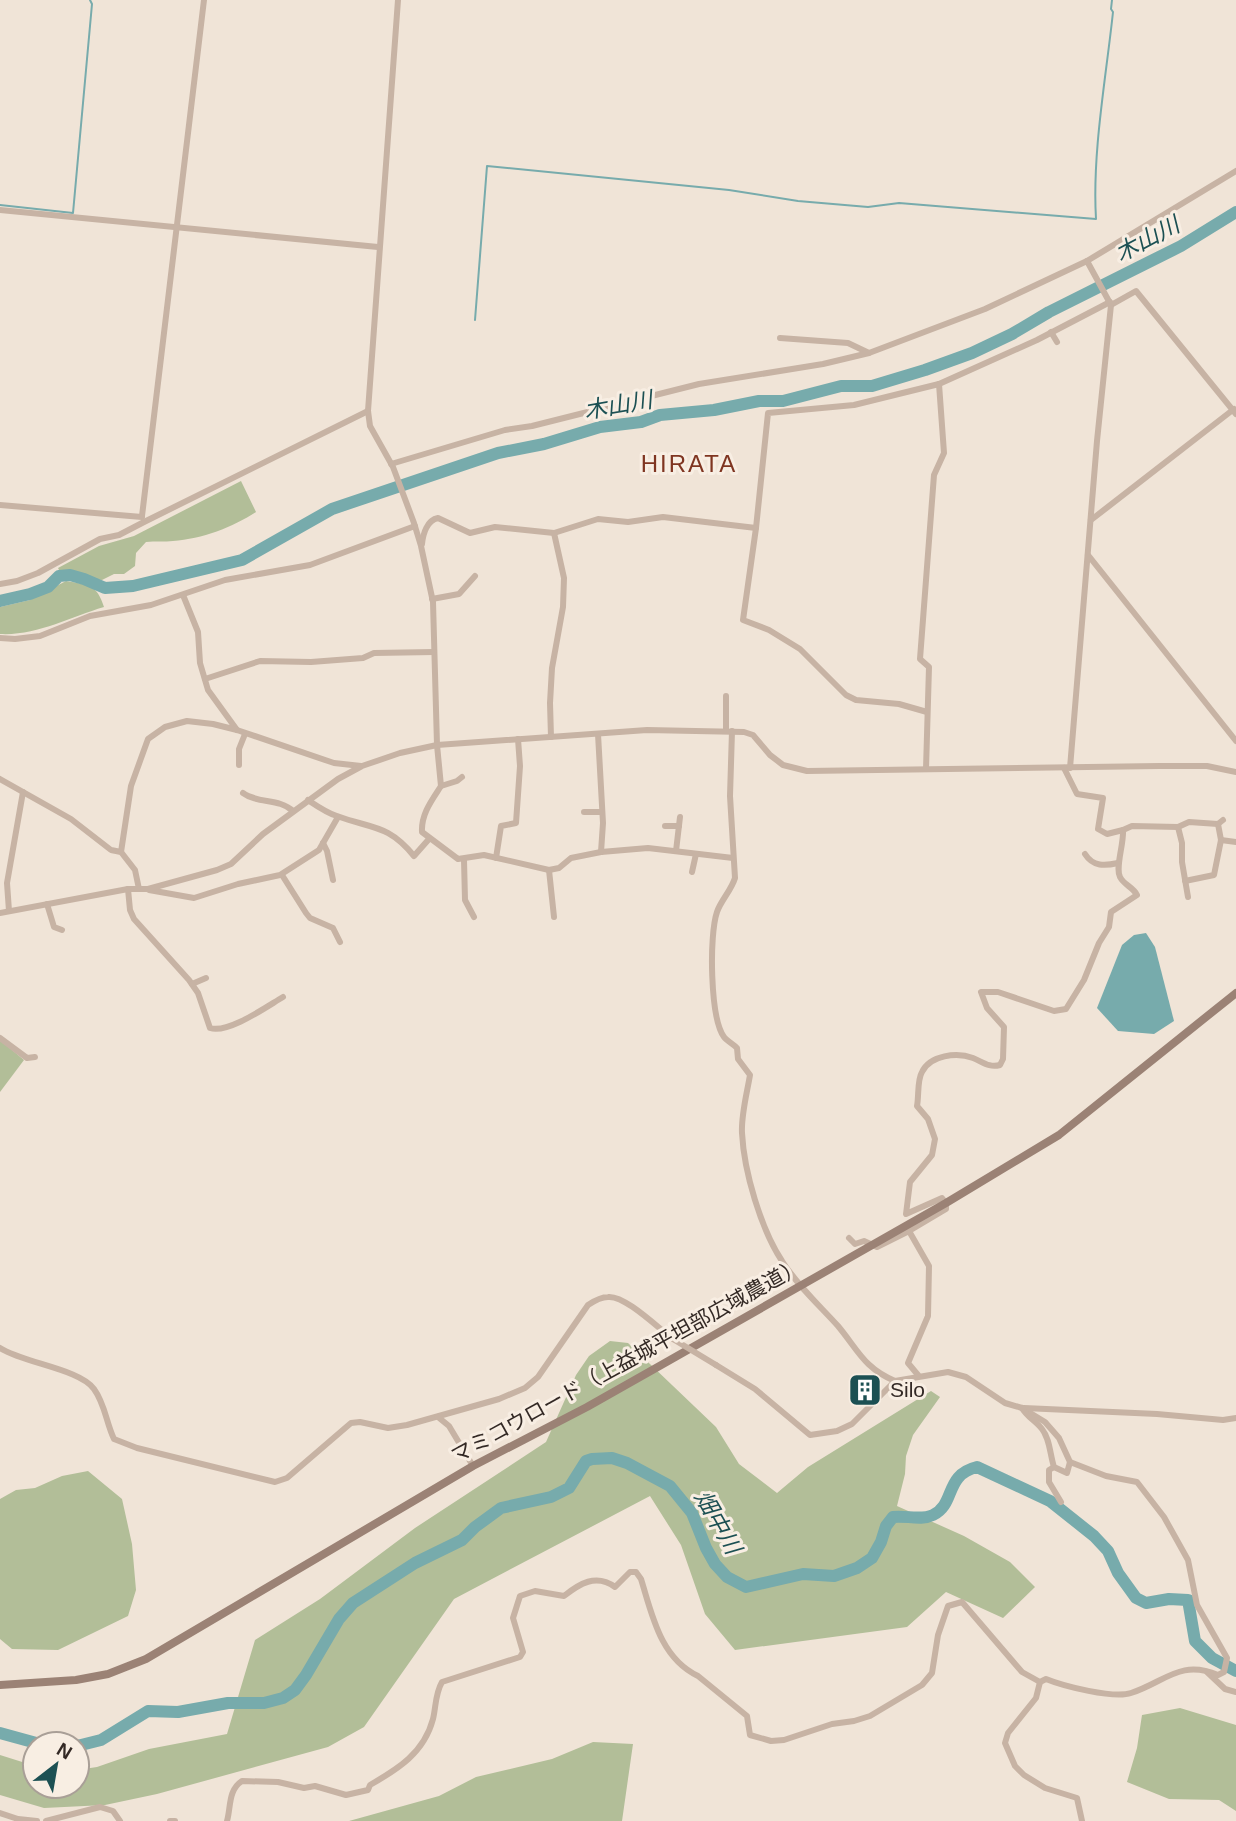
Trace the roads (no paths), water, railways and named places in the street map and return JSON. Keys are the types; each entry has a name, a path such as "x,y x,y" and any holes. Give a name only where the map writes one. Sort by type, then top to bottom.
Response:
{"street":[{"path":"143,519 204,0"},
{"path":"398,0 368,411 370,426 392,465 422,546 432,599 441,786"},
{"path":"392,465 505,430 532,426 699,384 823,364 869,353 985,309 1087,261 1236,171"},
{"path":"0,211 378,247"},
{"path":"1087,261 1110,303 1067,768 1077,794 1104,795 1098,829 1107,834 1132,826 1178,827 1189,822 1220,822 1221,839 1214,875 1185,881"},
{"path":"927,712 899,704 856,700 846,695 800,649 769,630 743,620 768,413 854,405 939,384 1136,291 1235,410 1091,520"},
{"path":"1051,332 1057,342"},
{"path":"780,338 848,343 869,353"},
{"path":"926,769 929,667 920,659 934,475 944,453 939,384"},
{"path":"0,583 17,582 38,573 100,539 118,534 143,519 368,411"},
{"path":"0,505 143,519"},
{"path":"422,546 425,530 431,520 438,518 470,533 502,527 554,534 598,519 628,522 663,517 756,528"},
{"path":"0,638 40,636 90,616 151,604 225,580 310,565 414,525"},
{"path":"551,737 552,668 563,607 564,578 554,534"},
{"path":"1088,555 1236,741"},
{"path":"432,599 458,594 475,576"},
{"path":"183,595 198,632 200,663 208,690 237,730"},
{"path":"205,679 260,661 311,662 363,658 374,653 434,652"},
{"path":"726,696 735,878 732,888 717,911 710,951 716,1020 724,1037 737,1048 738,1059 750,1075 742,1131 750,1183 758,1209 781,1260 840,1328 865,1363 879,1374 895,1381"},
{"path":"121,852 131,786 148,739 165,727 187,721 237,730 334,763 362,766"},
{"path":"148,889 231,864 293,811 338,779 362,766 400,753 437,745 647,730 729,731 749,733 783,765 807,771 1207,766 1236,772"},
{"path":"239,765 239,749 245,734"},
{"path":"598,734 601,852"},
{"path":"496,858 501,825 516,823 520,766 518,739"},
{"path":"462,776 457,781 441,786 429,802 421,828 429,839 453,857 464,860 484,855 548,870 559,869 571,858 648,848 733,858"},
{"path":"0,779 71,819 111,850 121,852 135,870 139,889"},
{"path":"9,911 7,883 23,792"},
{"path":"243,793 249,797 276,802 293,811"},
{"path":"308,800 338,817 393,834 414,856 429,839"},
{"path":"584,812 602,812"},
{"path":"0,913 128,889 148,889 194,898 238,884 282,875 312,855 323,844 338,817"},
{"path":"676,851 680,817"},
{"path":"665,826 679,826"},
{"path":"1178,827 1188,897"},
{"path":"849,1238 855,1244 864,1241 877,1247 946,1209 942,1198 906,1214 910,1182 932,1155 934,1139 928,1119 917,1106 922,1071 932,1061 951,1055 971,1057 989,1065 1000,1065 1003,1059 1004,1027 987,1008 981,992 998,992 1054,1011 1066,1009 1084,980 1099,943 1109,927 1111,912 1136,895 1120,877 1118,863 1124,845 1123,830"},
{"path":"1221,839 1236,842"},
{"path":"323,844 333,880"},
{"path":"692,872 696,854"},
{"path":"1085,854 1096,864 1105,866 1118,863"},
{"path":"464,860 465,900 474,918"},
{"path":"548,870 554,917"},
{"path":"282,875 310,918 333,928 340,942"},
{"path":"128,889 130,910 134,919 192,984 198,993 209,1027 213,1030 229,1027 283,997"},
{"path":"47,904 54,927 62,930"},
{"path":"192,984 206,978"},
{"name":"マミコウロード（上益城平坦部広域農道）","path":"0,1685 76,1680 108,1674 146,1659 473,1466 587,1407 946,1203 1059,1135 1234,994"},
{"path":"0,1038 27,1058 35,1057"},
{"path":"909,1231 929,1266 928,1316 908,1363 918,1376"},
{"path":"0,1348 12,1356 88,1382 104,1408 114,1439 137,1448 275,1482 288,1478 351,1423 360,1422 388,1428 438,1417 499,1399 525,1388 538,1377 588,1305 611,1296 622,1300 673,1339 754,1390 810,1435 837,1431 852,1424 895,1381 948,1372 966,1377 1005,1403 1022,1408 1223,1420 1236,1418"},
{"path":"1022,1408 1045,1422 1059,1438 1070,1462 1067,1473 1054,1467"},
{"path":"1022,1408 1026,1416 1041,1427 1047,1438 1054,1467"},
{"path":"438,1417 449,1426 473,1466"},
{"path":"1070,1462 1106,1476 1138,1482 1164,1517 1188,1560 1197,1605 1227,1657 1227,1669 1222,1674 1218,1675 1203,1668 1178,1672 1129,1694 1066,1687 1046,1679 1040,1682 1036,1698 1009,1732 1005,1744 1015,1766 1024,1775 1045,1788 1077,1798 1082,1821"},
{"path":"1054,1467 1049,1470 1049,1482 1061,1502"},
{"path":"227,1821 233,1791 237,1783 242,1781 278,1782 304,1788 315,1786 346,1795 368,1790 370,1785 402,1766 422,1744 430,1727 437,1690 442,1682 520,1657 523,1652 513,1618 520,1596 535,1591 564,1597 586,1581 609,1583 615,1587 630,1572 636,1572 641,1578 656,1629 666,1647 690,1672 747,1716 750,1735 760,1738 784,1741 832,1724 870,1716 922,1685 932,1673 933,1655 948,1606 961,1602 1022,1672 1040,1682"},
{"path":"1203,1668 1225,1689 1236,1692"},
{"path":"46,1821 100,1807 113,1811 120,1821"},
{"path":"0,1813 37,1821"}],"water":[{"path":"1146,933 1155,947 1174,1021 1154,1034 1118,1031 1097,1008 1122,945 1134,935"}],"waterway":[{"path":"0,205 73,213 92,4 90,0"},
{"path":"475,320 487,166 729,190 798,201 868,207 899,203 1096,219 1096,168 1113,12 1112,0"},
{"name":"木山川","path":"0,601 48,587 59,576 70,575 105,588 133,586 242,560 332,509 498,453 544,444 600,427 641,422 660,415 714,410 759,401 783,401 841,386 872,386 925,370 972,353 1012,334 1049,312 1181,246 1236,212"},
{"name":"畑中川","path":"91,1742 101,1740 148,1711 178,1712 228,1703 264,1703 283,1698 295,1690 339,1619 353,1603 415,1563 462,1540 501,1508 551,1497 569,1488 586,1461 592,1459 612,1458 627,1463 670,1486 692,1513 715,1564 727,1577 746,1587 803,1574 834,1576 857,1568 872,1558 886,1526 893,1517 923,1518 933,1515 945,1504 959,1476 977,1467 1050,1501 1094,1536 1108,1551 1118,1573 1136,1598 1146,1603 1169,1599 1188,1600 1195,1641 1212,1658 1236,1671"},
{"name":"畑中川","path":"0,1733 21,1739"}],"place":[{"name":"Silo","path":"865,1390"}],"district":[{"name":"HIRATA","path":"689,464"}]}
